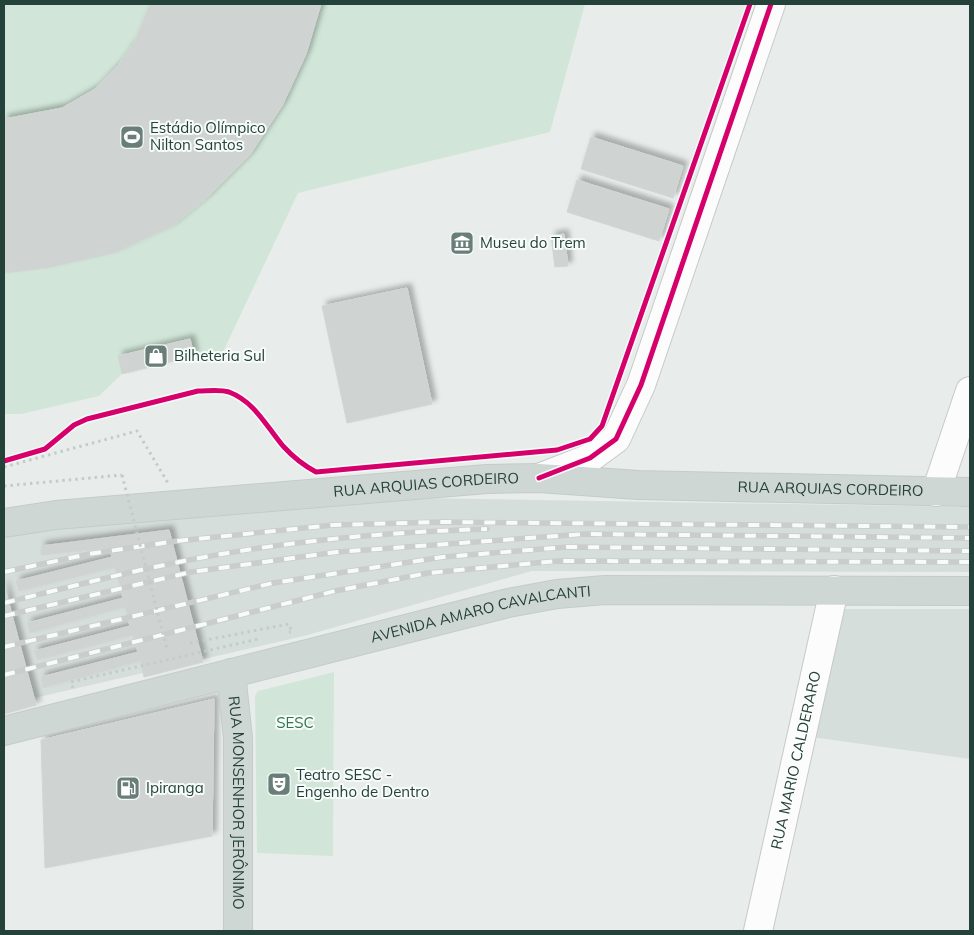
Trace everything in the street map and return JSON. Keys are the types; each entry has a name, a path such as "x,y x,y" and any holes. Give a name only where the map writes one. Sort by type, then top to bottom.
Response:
{"main road":[{"name":"RUA ARQUIAS CORDEIRO","path":"4,523 56,515 440,482 539,478 638,485 970,492"},
{"name":"AVENIDA AMARO CAVALCANTI","path":"4,731 508,603 557,594 621,590 970,592"},
{"name":"RUA MONSENHOR JERÔNIMO","path":"231,673 238,738 238,931"}],"street":[{"path":"539,478 590,458 616,439 641,384 771,4"},
{"path":"936,492 970,391"},
{"name":"RUA MARIO CALDERARO","path":"758,931 834,590"}],"path":[{"path":"4,467 138,431 168,482 172,505"},
{"path":"4,461 45,449"},
{"path":"4,486 122,474 167,649"},
{"path":"190,643 289,624 292,632 282,634"},
{"path":"72,688 71,682 263,638"}],"shaded area":[{"path":"420,498 970,507 970,572 532,571 304,636 4,705 4,531 14,528"},
{"path":"838,609 970,609 970,759 811,737"}],"green space":[{"path":"4,4 585,4 550,132 298,193 223,352 194,356 122,374 99,396 21,414 4,414"},
{"name":"SESC","path":"334,672 333,856 257,853 255,696 258,691"}],"building":[{"name":"Estádio Olímpico Nilton Santos","path":"150,4 321,4 306,54 282,106 249,156 207,198 171,227 114,253 47,268 4,273 4,119 62,108 95,89 119,64 135,41"},
{"path":"591,137 683,166 673,198 581,169"},
{"path":"577,180 669,209 659,241 567,212"},
{"path":"564,234 568,266 555,267 551,236"},
{"path":"407,288 432,404 347,423 322,306"},
{"name":"Bilheteria Sul","path":"190,339 194,356 122,374 118,356"},
{"path":"169,530 203,662 144,677 140,661 43,688 41,677 138,652 133,635 37,660 34,651 130,626 125,607 30,633 27,623 123,598 115,567 19,591 16,581 112,557 110,548 41,555 41,546"},
{"path":"4,585 36,705 4,714"},
{"name":"Ipiranga","path":"214,699 212,836 45,868 41,740"}],"railway":[{"path":"4,572 89,554 177,541 333,525 440,522 970,527"},
{"path":"4,603 96,580 226,553 337,538 487,529"},
{"path":"4,616 191,572 337,552 585,534 970,538"},
{"path":"4,647 273,583 443,557 567,547 970,551"},
{"path":"4,675 335,591 428,573 557,561 970,562"}],"cycle path":[{"path":"4,461 45,449 74,425 87,419 198,391 213,390 229,392 246,402 287,450 302,464 316,472 557,450 590,439 602,426 750,4"},
{"path":"539,478 590,458 616,439 641,385 771,4"}],"place":[{"name":"Estádio Olímpico Nilton Santos","path":"132,137"},
{"name":"Museu do Trem","path":"462,243"},
{"name":"Bilheteria Sul","path":"156,356"},
{"name":"Teatro SESC - Engenho de Dentro","path":"279,784"},
{"name":"Ipiranga","path":"128,788"}]}
